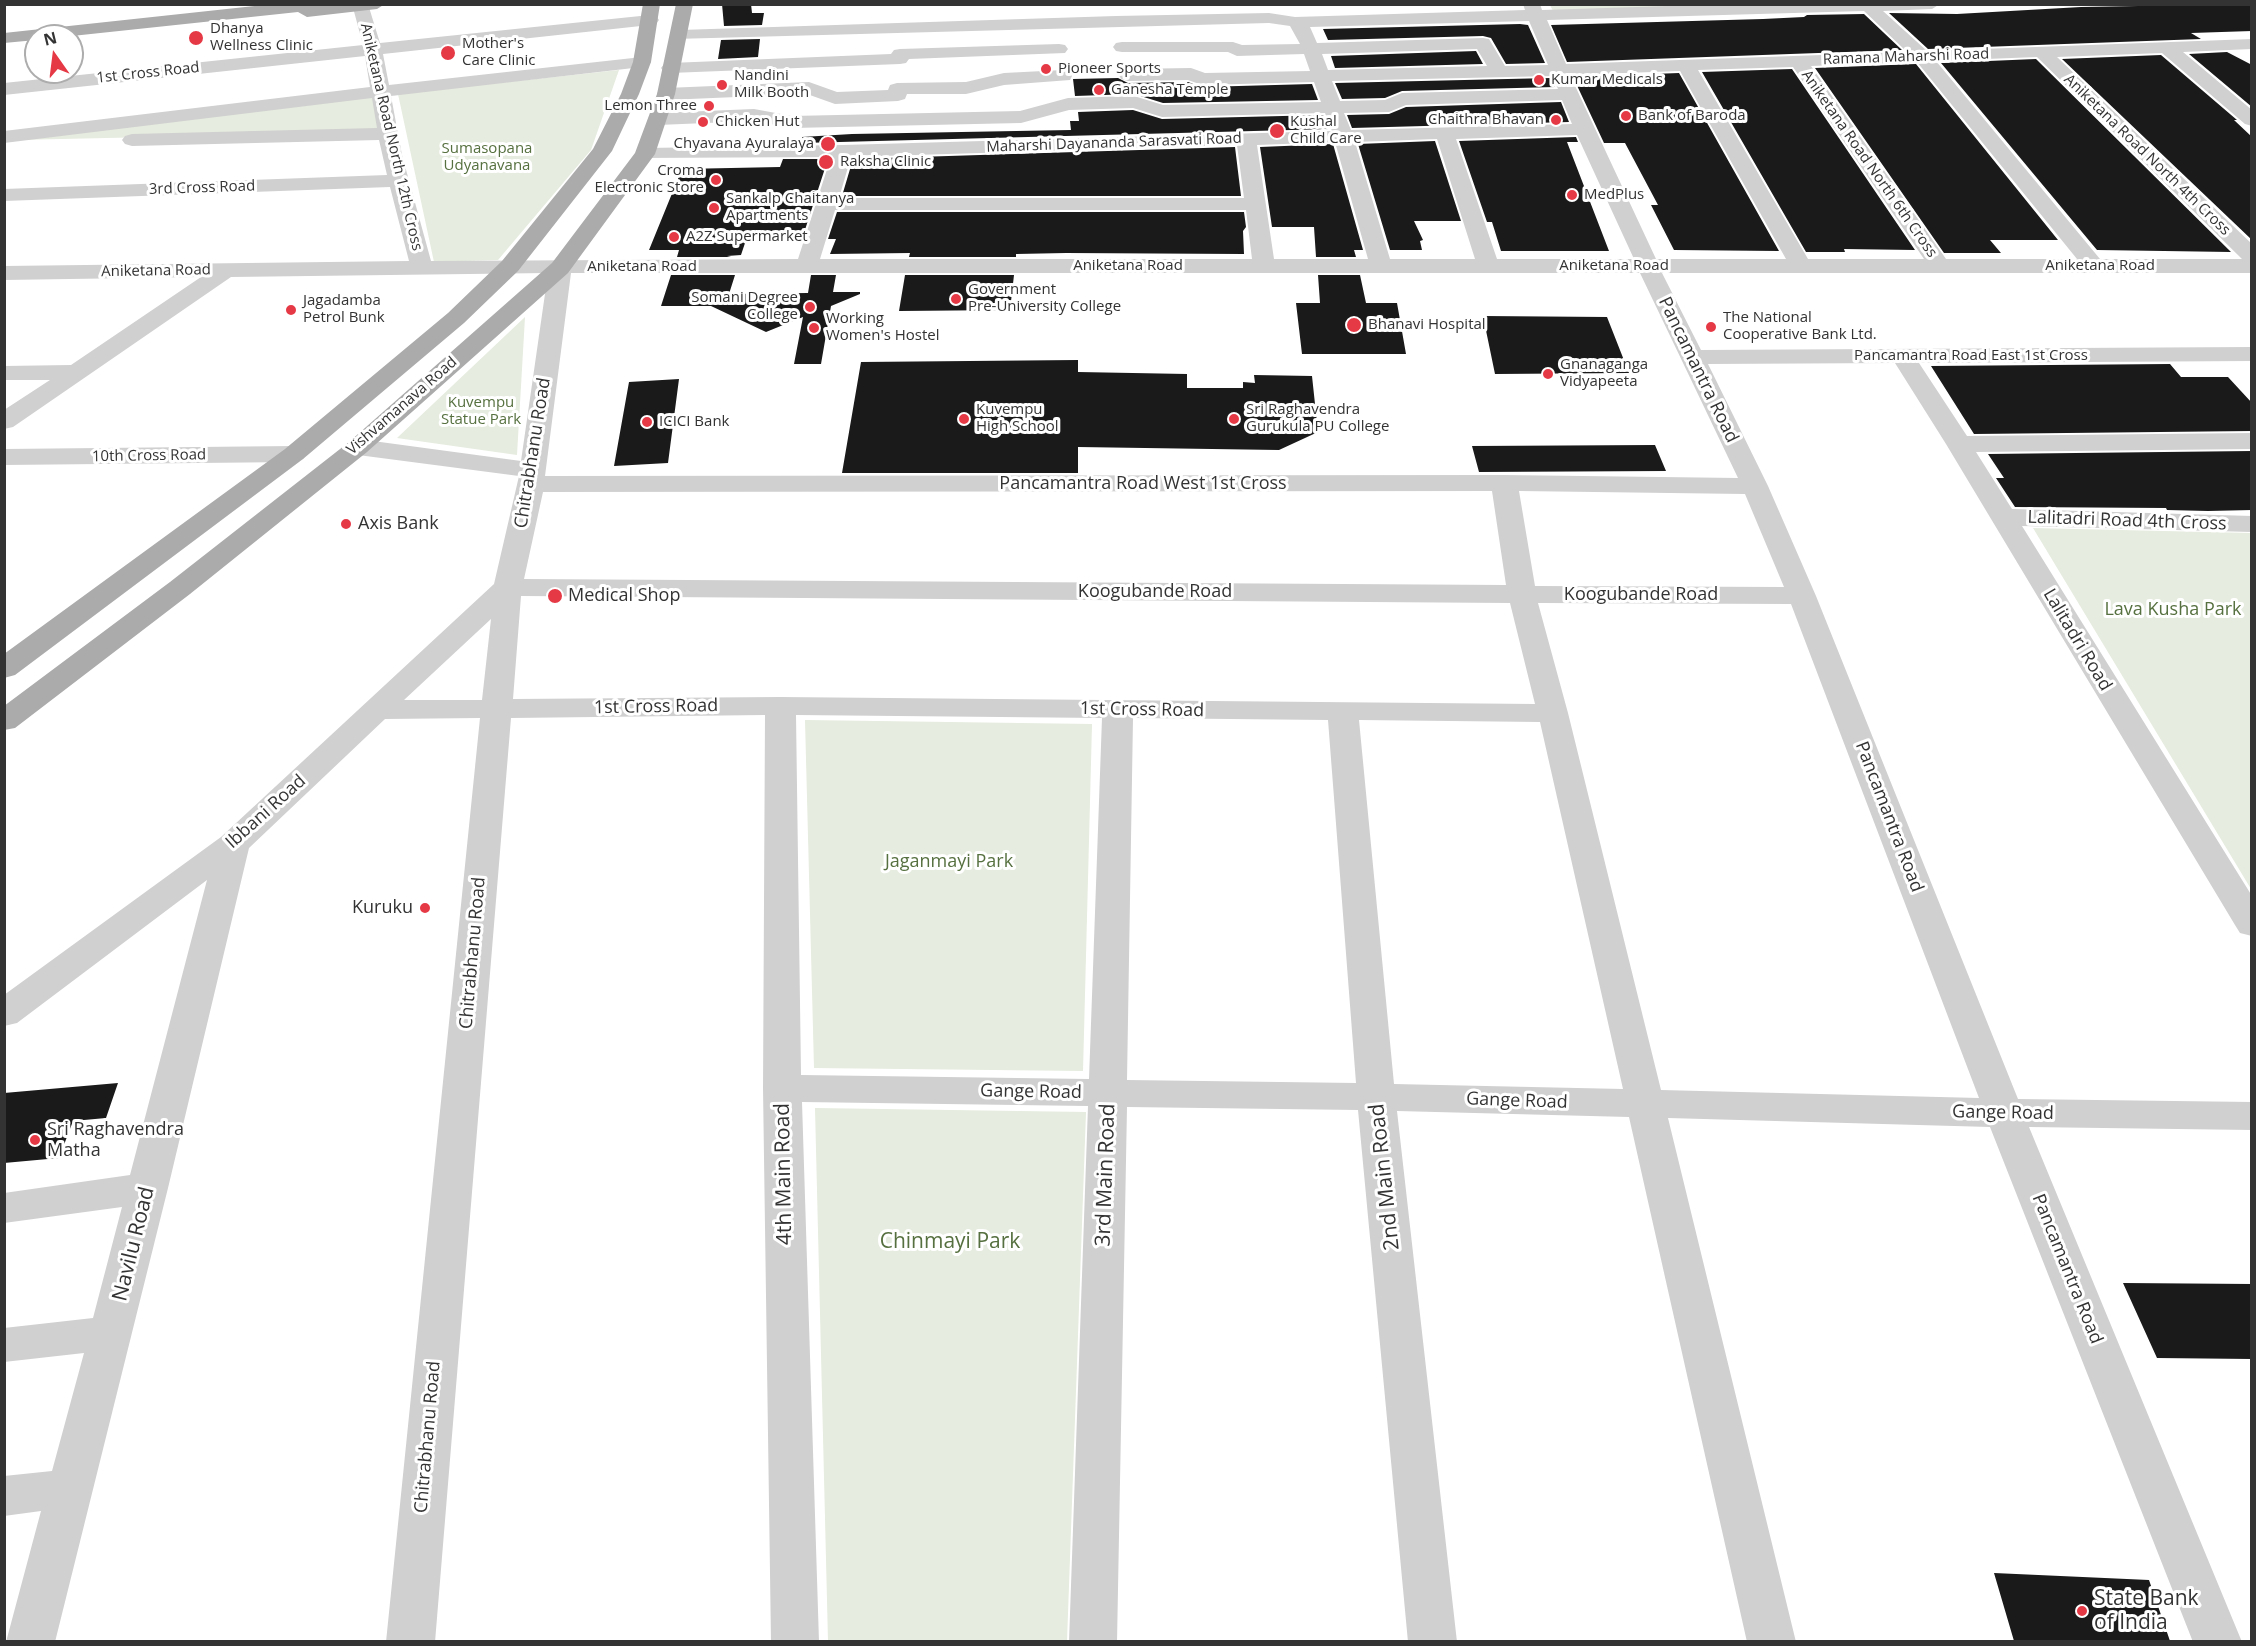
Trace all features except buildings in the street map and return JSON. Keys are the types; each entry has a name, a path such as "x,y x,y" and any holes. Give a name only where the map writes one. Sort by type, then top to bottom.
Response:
{"main road":[{"path":"4,38 327,4"},
{"name":"Vishvamanava Road","path":"4,721 180,588 357,447 560,268 645,154 666,94 685,4"},
{"path":"84,35 369,5"},
{"name":"Vishvamanava Road","path":"4,669 294,454 456,318 510,266 602,151 630,94 642,62 651,12"},
{"path":"4,43 24,41"}],"street":[{"path":"680,35 1055,22 1084,13 1116,21 1341,6 1388,13 1932,4"},
{"name":"Aniketana Road North 12th Cross","path":"369,5 374,49 389,134 399,182 422,267"},
{"path":"1868,6 1922,56 2095,267"},
{"path":"1266,10 1295,22 1301,27 1311,49 1343,135 1381,266"},
{"name":"Pancamantra Road","path":"1534,10 1584,129 1691,357 1755,486 1802,596 2004,1113 2218,1641"},
{"path":"1295,22 1468,11"},
{"path":"1468,11 1499,72"},
{"name":"1st Cross Road","path":"4,88 374,49 651,12"},
{"path":"1116,21 1134,102"},
{"path":"1055,22 1068,104"},
{"path":"896,149 903,27"},
{"path":"1122,47 1233,47 1238,51 1483,43"},
{"name":"Ramana Maharshi Road","path":"1565,82 1686,65 2252,44"},
{"path":"2166,47 2252,120"},
{"path":"670,68 1059,50"},
{"name":"Aniketana Road North 4th Cross","path":"2042,52 2252,257"},
{"name":"Aniketana Road North 6th Cross","path":"1798,61 1940,266"},
{"path":"4,137 642,62"},
{"path":"1686,65 1800,265"},
{"path":"1128,75 1191,74 1202,79 1499,72 1565,82"},
{"path":"666,94 809,88 835,98 966,88 1004,79 1063,76"},
{"path":"658,119 754,115 792,122 1021,117 1068,104 1134,102 1162,111 1389,106 1402,99 1565,82"},
{"name":"Maharshi Dayananda Sarasvati Road","path":"645,154 843,151 1584,129"},
{"path":"1444,132 1488,266"},
{"path":"4,143 389,134"},
{"path":"1246,139 1264,266"},
{"path":"807,266 843,151"},
{"name":"3rd Cross Road","path":"4,195 399,182"},
{"path":"826,204 1254,204"},
{"name":"Aniketana Road","path":"4,273 510,266 560,268 2252,266"},
{"name":"Chitrabhanu Road","path":"410,1641 508,586 532,477 560,268"},
{"path":"4,422 226,270"},
{"name":"Pancamantra Road East 1st Cross","path":"1691,357 2252,354"},
{"name":"Lalitadri Road","path":"1902,356 1959,444 2252,925"},
{"path":"4,373 78,372"},
{"path":"1959,444 2252,441"},
{"name":"Pancamantra Road West 1st Cross","path":"357,447 532,477 1755,486"},
{"name":"10th Cross Road","path":"4,457 294,454"},
{"path":"1504,483 1521,595 1553,713 1772,1641"},
{"name":"Lalitadri Road 4th Cross","path":"2002,517 2252,524"},
{"name":"Koogubande Road","path":"508,586 1802,596"},
{"name":"Ibbani Road","path":"4,1014 233,844 508,586"},
{"name":"1st Cross Road","path":"376,710 780,706 1553,713"},
{"name":"4th Main Road","path":"780,706 782,1088 795,1641"},
{"name":"3rd Main Road","path":"1093,1641 1118,710"},
{"name":"2nd Main Road","path":"1343,712 1376,1097 1433,1641"},
{"name":"Navilu Road","path":"30,1641 148,1188 233,844"},
{"name":"Gange Road","path":"782,1088 1376,1097 2004,1113 2252,1116"},
{"path":"4,1208 148,1188"},
{"path":"4,1345 111,1333"},
{"path":"4,1496 71,1488"}],"green space":[{"path":"1550,5 1754,5 1553,11"},
{"name":"Sumasopana Udyanavana","path":"619,70 591,150 498,260 434,262 398,94"},
{"path":"374,94 381,132 15,140"},
{"name":"Kuvempu Statue Park","path":"525,317 517,455 397,438"},
{"name":"Lava Kusha Park","path":"2033,528 2251,533 2251,889"},
{"name":"Jaganmayi Park","path":"805,720 1092,724 1083,1071 814,1068"},
{"name":"Chinmayi Park","path":"815,1108 1086,1112 1067,1641 828,1641"}],"place":[{"name":"Dhanya Wellness Clinic","path":"196,38"},
{"name":"Mother's Care Clinic","path":"448,53"},
{"name":"Pioneer Sports","path":"1046,69"},
{"name":"Kumar Medicals","path":"1539,80"},
{"name":"Nandini Milk Booth","path":"722,85"},
{"name":"Ganesha Temple","path":"1099,90"},
{"name":"Lemon Three","path":"709,106"},
{"name":"Bank of Baroda","path":"1626,116"},
{"name":"Chaithra Bhavan","path":"1556,120"},
{"name":"Chicken Hut","path":"703,122"},
{"name":"Kushal Child Care","path":"1277,131"},
{"name":"Chyavana Ayuralaya","path":"828,144"},
{"name":"Raksha Clinic","path":"826,162"},
{"name":"Croma Electronic Store","path":"716,180"},
{"name":"MedPlus","path":"1572,195"},
{"name":"Sankalp Chaitanya Apartments","path":"714,208"},
{"name":"A2Z Supermarket","path":"674,237"},
{"name":"Government Pre-University College","path":"956,299"},
{"name":"Somani Degree College","path":"810,307"},
{"name":"Jagadamba Petrol Bunk","path":"291,310"},
{"name":"Bhanavi Hospital","path":"1354,325"},
{"name":"The National Cooperative Bank Ltd.","path":"1711,327"},
{"name":"Working Women's Hostel","path":"814,328"},
{"name":"Gnanaganga Vidyapeeta","path":"1548,374"},
{"name":"Kuvempu High School","path":"964,419"},
{"name":"Sri Raghavendra Gurukula PU College","path":"1234,419"},
{"name":"ICICI Bank","path":"647,422"},
{"name":"Axis Bank","path":"346,524"},
{"name":"Medical Shop","path":"555,596"},
{"name":"Kuruku","path":"425,908"},
{"name":"Sri Raghavendra Matha","path":"35,1140"},
{"name":"State Bank of India","path":"2082,1611"}]}
